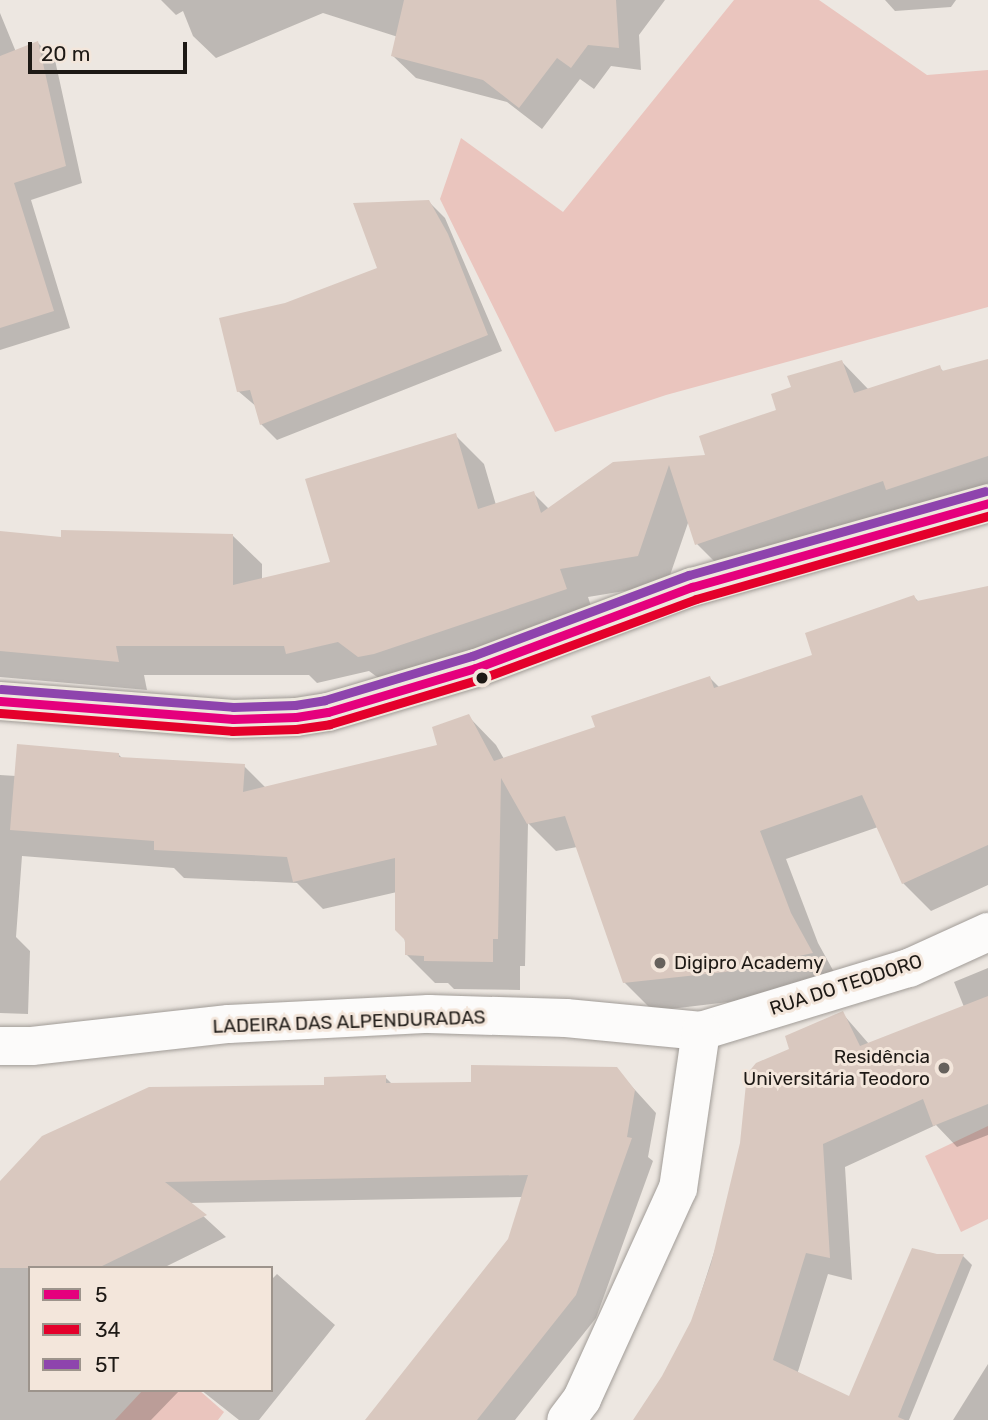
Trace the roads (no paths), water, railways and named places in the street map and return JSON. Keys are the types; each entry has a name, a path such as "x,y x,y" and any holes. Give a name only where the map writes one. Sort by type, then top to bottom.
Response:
{"main road":[{"path":"0,701 233,719 296,717 328,712 476,668 692,587 988,503"}],"street":[{"name":"RUA DO TEODORO","path":"701,1031 909,968 988,932"},
{"name":"LADEIRA DAS ALPENDURADAS","path":"0,1046 32,1046 229,1024 429,1014 566,1018 701,1031"},
{"path":"566,1420 582,1399 678,1188 701,1031"}],"place":[{"name":"Digipro Academy","path":"660,963"},
{"name":"Residência Universitária Teodoro","path":"944,1068"}]}
